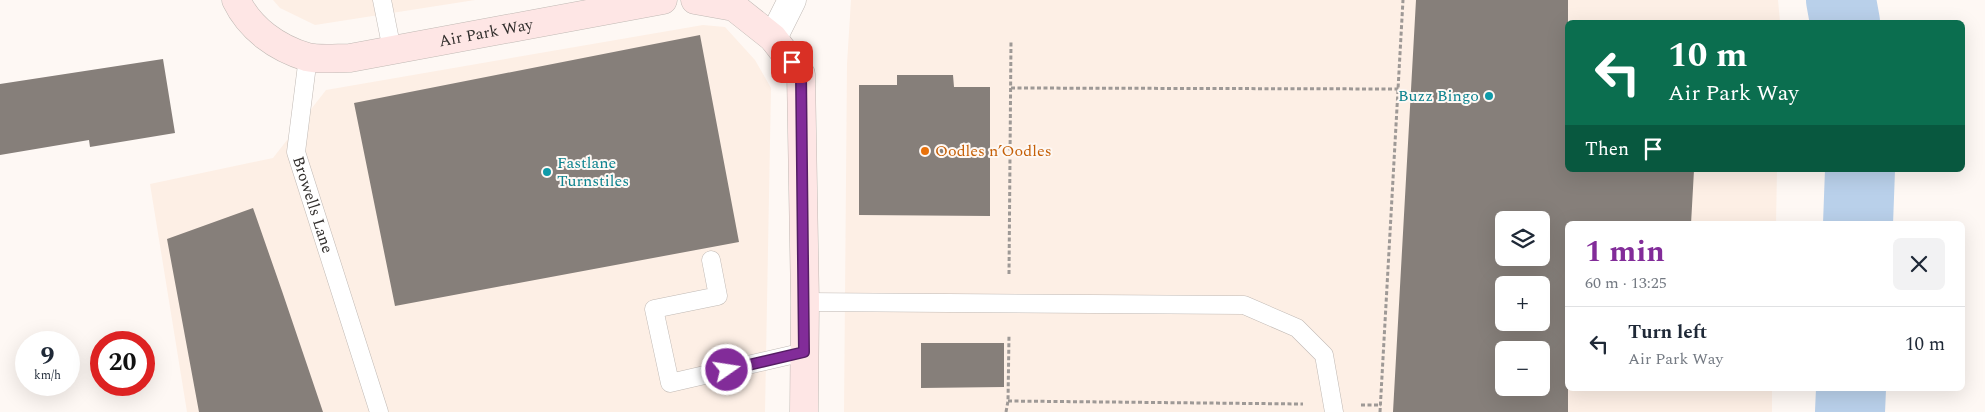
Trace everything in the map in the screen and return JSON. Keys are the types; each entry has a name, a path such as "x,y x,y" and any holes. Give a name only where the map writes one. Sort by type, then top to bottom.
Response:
{"street":[{"path":"236,0 244,15 270,41 308,57"},
{"name":"Air Park Way","path":"308,57 350,58 663,0"},
{"path":"695,0 734,7 773,38 801,74 805,302 804,412"},
{"path":"773,38 792,0"}],"lane":[{"path":"382,0 392,50"},
{"name":"Browells Lane","path":"308,57 296,152 379,412"},
{"path":"711,260 718,296 654,309 670,383 804,352"},
{"path":"805,302 1244,305 1297,328 1324,355 1334,408"}],"path":[{"path":"1380,412 1403,0"},
{"path":"1009,277 1011,41"},
{"path":"1011,88 1399,89"},
{"path":"1006,412 1008,401 1009,334"},
{"path":"1008,401 1334,408 1381,405"}],"shaded area":[{"path":"273,0 475,0 315,25 280,8"},
{"path":"851,0 1778,0 1780,20 1565,20 1565,172 1777,172 1776,221 1565,221 1565,391 1772,391 1772,412 844,412 847,64"},
{"path":"703,25 725,27 755,60 771,88 765,412 187,412 150,184 273,158 326,90"}],"building":[{"name":"Buzz Bingo","path":"1416,0 1568,0 1568,20 1565,20 1565,172 1694,172 1691,221 1565,221 1565,391 1568,391 1568,412 1393,412"},
{"name":"Fastlane Turnstiles","path":"700,35 739,242 395,306 354,103"},
{"path":"163,59 175,133 90,147 89,140 0,155 0,84"},
{"name":"Oodles n’Oodles","path":"897,75 953,75 954,87 990,87 990,216 859,215 859,85 897,85"},
{"path":"253,208 323,412 199,412 167,239"},
{"path":"921,343 1004,343 1004,387 921,388"}],"waterway":[{"path":"1841,0 1845,20"},
{"path":"1858,221 1860,172"},
{"path":"1850,412 1851,391"}],"place":[{"name":"Buzz Bingo","path":"1489,96"},
{"name":"Oodles n’Oodles","path":"925,151"},
{"name":"Fastlane Turnstiles","path":"547,172"}],"route":[{"path":"727,370 804,352 805,302 801,74 792,62"}]}
